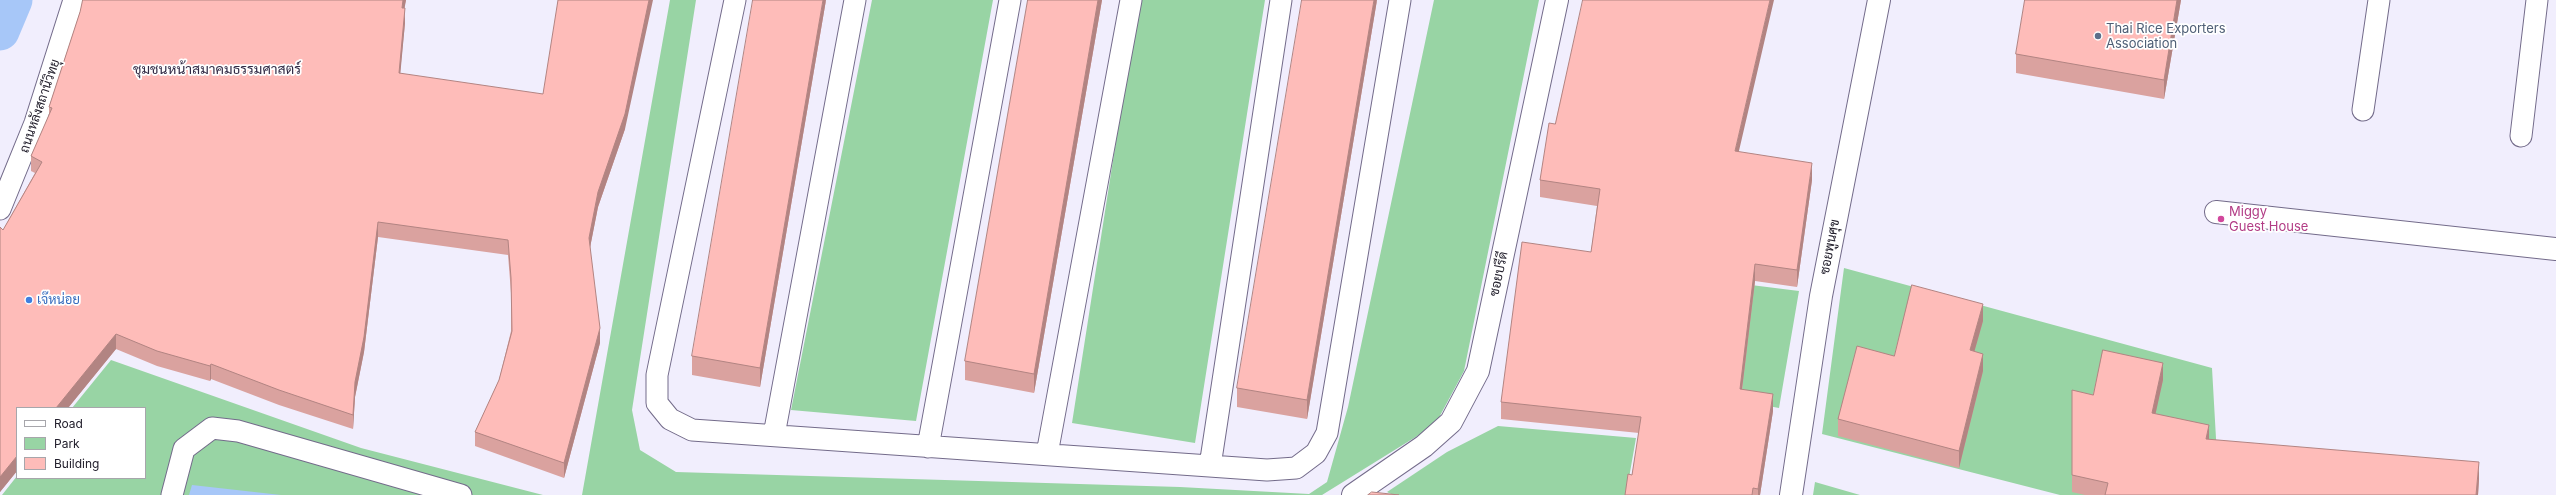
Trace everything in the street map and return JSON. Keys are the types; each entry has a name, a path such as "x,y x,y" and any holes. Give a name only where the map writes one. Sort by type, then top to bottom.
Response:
{"street":[{"name":"ซอยปรีดี","path":"1352,495 1424,446 1451,422 1478,371 1557,0"},
{"name":"ซอยพูนศุข","path":"1791,495 1821,296 1879,0"},
{"path":"2216,212 2556,249"}],"lane":[{"name":"ถนนหลังสถานีวิทยุ","path":"0,209 36,123 74,0"},
{"path":"735,0 657,376 657,403 670,419 692,430 1267,470 1296,468 1316,453 1327,433 1400,0"},
{"path":"774,435 855,0"},
{"path":"928,447 1010,0"},
{"path":"1047,454 1131,0"},
{"path":"1210,466 1281,0"},
{"path":"2363,110 2379,0"},
{"path":"2521,136 2537,0"},
{"path":"172,495 184,449 212,428 238,431 461,495"}],"green space":[{"path":"670,0 696,0 632,410 640,450 676,472 1180,487 1309,494 1327,482 1348,407 1434,0 1539,0 1464,371 1435,425 1322,495 582,495"},
{"path":"872,0 993,0 916,421 791,410"},
{"path":"1138,0 1265,0 1195,443 1072,423"},
{"path":"1844,268 2212,368 2217,456 2212,495 2060,495 1822,434"},
{"path":"1751,285 1799,291 1779,408 1741,401"},
{"path":"111,360 361,448 543,495 2,495 16,477 16,479 146,479 146,407 73,407"},
{"path":"1498,426 1636,438 1626,495 1393,495 1387,492 1447,452"},
{"path":"1815,482 1860,495 1813,495"}],"water":[{"path":"192,485 281,495 189,495"}],"building":[{"path":"83,0 403,0 402,8 405,8 399,73 543,94 558,0 649,0 625,114 598,192 589,238 600,328 564,463 475,432 499,380 512,331 511,278 508,240 378,222 364,337 355,382 353,415 279,390 211,364 210,366 157,351 116,334 57,407 16,407 16,457 0,477 0,227 3,230 42,162 31,156 52,108 49,107"},
{"path":"753,0 823,0 760,368 692,356"},
{"path":"1028,0 1098,0 1034,374 965,361"},
{"path":"1302,0 1374,0 1307,400 1237,388"},
{"path":"1583,0 1770,0 1735,151 1812,163 1797,270 1755,264 1740,389 1773,394 1758,489 1753,488 1752,495 1625,495 1628,474 1632,475 1641,417 1501,402 1522,242 1591,252 1600,189 1540,180 1549,123 1555,124"},
{"name":"Thai Rice Exporters Association","path":"2025,0 2177,0 2164,80 2016,54"},
{"path":"1912,285 1983,304 1970,350 1983,354 1959,451 1838,419 1857,346 1894,356"},
{"path":"2103,350 2163,363 2152,413 2209,425 2206,439 2479,462 2476,495 2105,495 2108,483 2072,475 2072,390 2093,395"},
{"path":"1372,492 1399,495 1368,495"}],"waterway":[{"path":"0,31 13,0"}],"place":[{"name":"Thai Rice Exporters Association","path":"2098,36"},
{"name":"Miggy Guest House","path":"2221,219"},
{"name":"เจ๊หน่อย","path":"29,300"}],"district":[{"name":"ชุมชนหน้าสมาคมธรรมศาสตร์","path":"217,70"}]}
